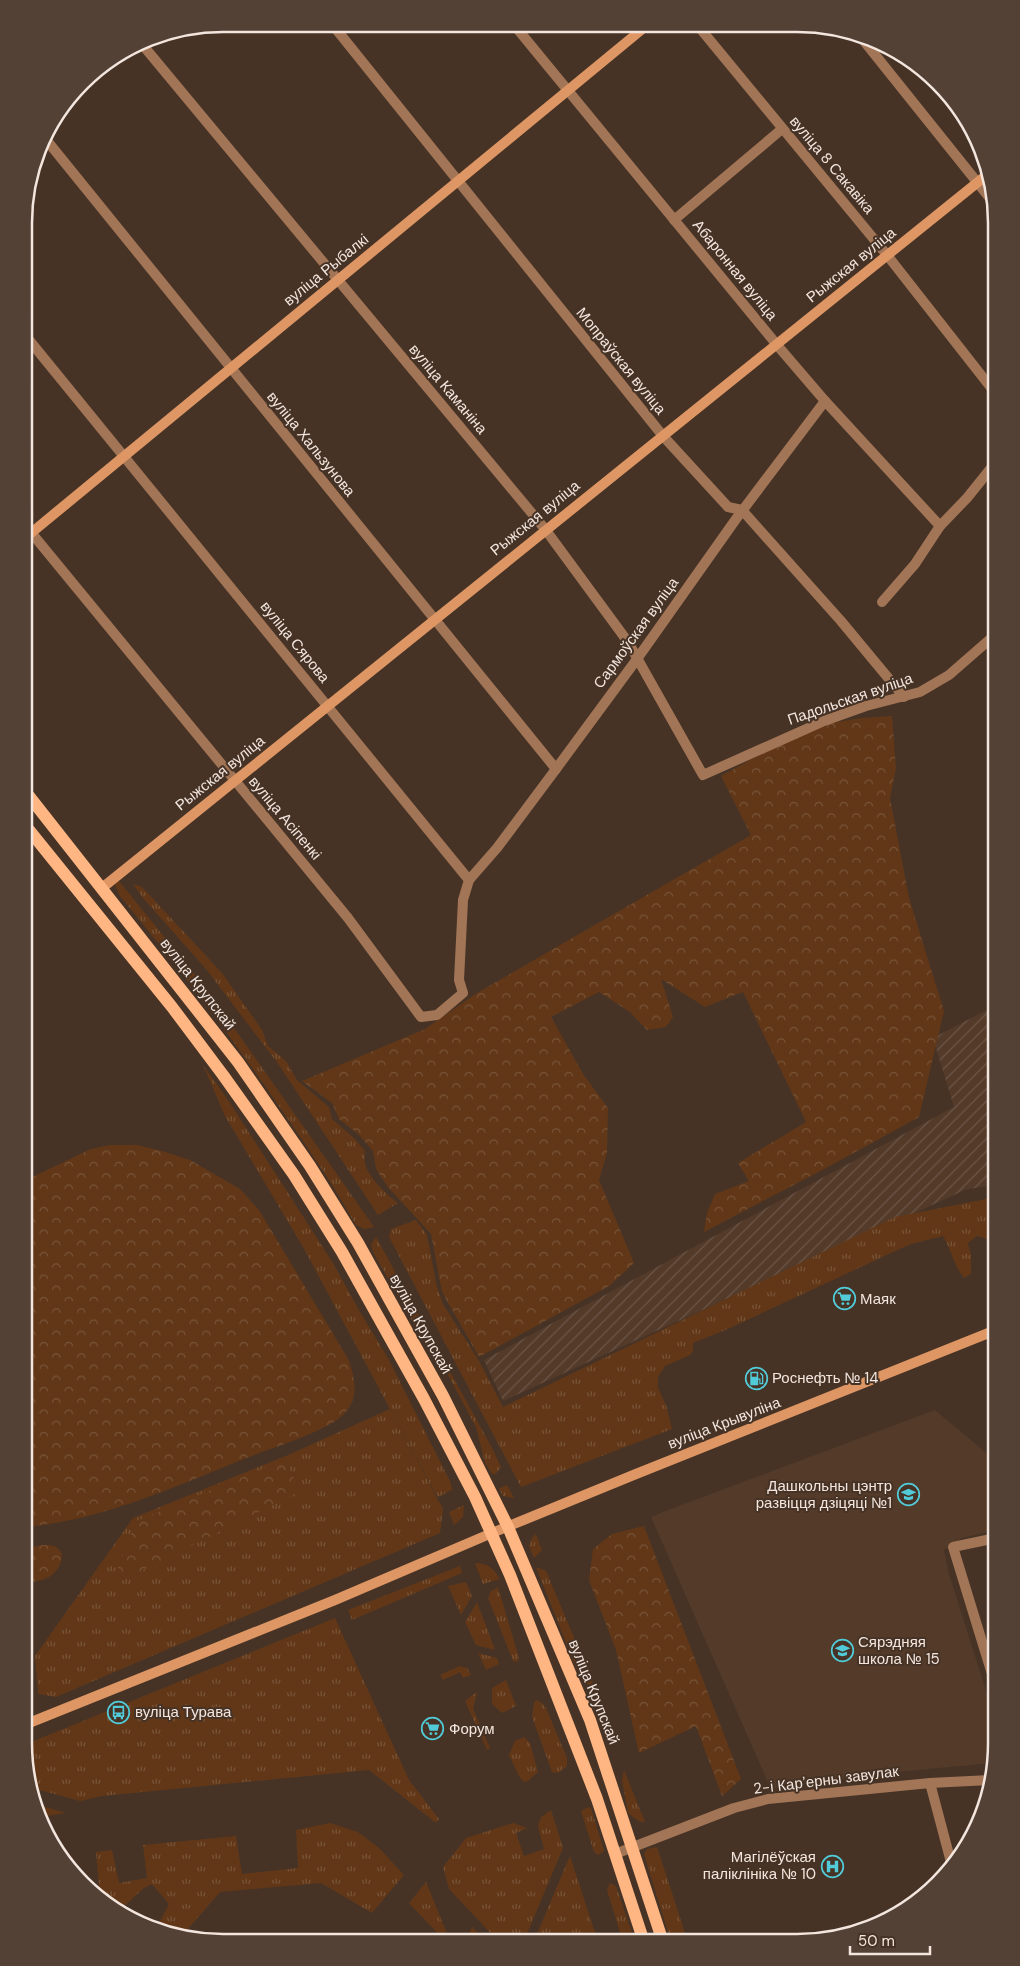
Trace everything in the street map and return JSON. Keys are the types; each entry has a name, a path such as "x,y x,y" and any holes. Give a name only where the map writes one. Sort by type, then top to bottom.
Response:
{"main road":[{"name":"вуліца Крупскай","path":"32,800 238,1062 310,1166 358,1242 443,1396 508,1526 590,1720 660,1934"},
{"path":"32,834 172,1007 294,1175 342,1252 424,1399 492,1532 598,1799 641,1934"}],"street":[{"name":"Мопраўская вуліца","path":"338,32 662,436 728,507 742,510 842,621 904,697"},
{"name":"Абаронная вуліца","path":"520,32 777,345 940,526"},
{"name":"вуліца Рыбалкі","path":"32,528 124,456 639,32"},
{"name":"вуліца 8 Сакавіка","path":"703,32 887,255 988,384"},
{"path":"868,46 985,192"},
{"name":"вуліца Каманіна","path":"146,49 545,529 628,642 703,775"},
{"path":"674,220 782,129"},
{"name":"вуліца Хальзунова","path":"50,144 556,768"},
{"name":"Рыжская вуліца","path":"102,888 982,178"},
{"name":"вуліца Сярова","path":"32,344 469,880"},
{"name":"Сармоўская вуліца","path":"469,880 496,848 637,659 742,510 825,400"},
{"path":"882,602 915,564 940,526 967,498 988,472"},
{"name":"вуліца Асіпенкі","path":"32,538 348,918 421,1017 437,1015 463,993 459,980 463,900 469,880"},
{"name":"Падольская вуліца","path":"703,775 824,721 866,706 920,692 949,675 988,641"},
{"name":"вуліца Крывуліна","path":"492,1532 988,1333"},
{"path":"32,1722 335,1600 492,1532"},
{"path":"988,1540 954,1547 988,1660"},
{"name":"2-і Карʼерны завулак","path":"615,1854 734,1808 768,1799 930,1783 984,1780"},
{"path":"930,1783 950,1857"}],"shaded area":[{"path":"988,1009 988,1186 965,1190 503,1401 484,1360 954,1107 933,1038"},
{"name":"Сярэдняя школа № 15","path":"935,1410 988,1454 988,1532 962,1538 944,1550 949,1574 988,1697 986,1764 873,1774 771,1789 651,1517"}],"green space":[{"path":"892,716 896,768 890,798 909,898 944,1011 919,1117 704,1232 707,1213 715,1194 749,1181 738,1163 806,1122 743,992 705,1007 661,979 673,1017 666,1027 647,1030 630,1012 599,992 551,1017 583,1074 608,1108 607,1153 599,1180 634,1263 609,1286 479,1357 442,1292 431,1234 387,1186 376,1169 373,1151 358,1134 339,1119 332,1103 302,1081 425,1029 477,993 751,835 721,776 812,726 862,718"},
{"path":"118,880 206,988 374,1227 364,1229 356,1225 327,1177 253,1069 175,964 120,896 115,885"},
{"path":"133,884 142,887 222,973 262,1030 268,1046 286,1061 297,1080 329,1107 332,1119 354,1138 365,1151 365,1163 369,1174 398,1203 378,1215 279,1065 206,969 143,898"},
{"path":"203,1065 228,1100 333,1263 388,1358 451,1483 452,1490 438,1497 433,1489 303,1247 225,1116"},
{"path":"110,1145 137,1145 162,1151 190,1160 240,1189 259,1210 347,1357 354,1379 354,1394 349,1408 337,1420 305,1436 132,1503 80,1518 32,1527 32,1177 91,1149"},
{"path":"988,1199 988,1239 977,1236 968,1243 971,1255 971,1274 964,1278 943,1236 911,1244 730,1328 693,1343 693,1351 690,1355 665,1366 658,1377 658,1388 666,1405 672,1429 521,1487 389,1237 391,1229 416,1220 427,1235 437,1287 443,1304 479,1361 503,1407 895,1217"},
{"path":"376,1237 492,1448 501,1467 496,1474 492,1474 485,1463 476,1427 439,1357 424,1342 373,1252 371,1245"},
{"path":"390,1409 443,1509 440,1533 56,1697 38,1694 35,1656 133,1518 288,1455"},
{"path":"286,1459 299,1492 111,1586 136,1521"},
{"path":"507,1485 514,1498 503,1496 499,1489"},
{"path":"464,1505 463,1517 454,1525 449,1512"},
{"path":"644,1526 741,1779 722,1796 696,1726 639,1753 616,1650 589,1580 593,1549 612,1534"},
{"path":"536,1534 542,1550 534,1558 529,1546"},
{"path":"54,1546 62,1554 55,1573 44,1579 32,1582 32,1547"},
{"path":"475,1563 490,1567 500,1579 483,1584"},
{"path":"460,1566 462,1573 352,1620 348,1610"},
{"path":"536,1567 546,1571 592,1680 595,1695 577,1670"},
{"path":"466,1582 472,1596 461,1615 448,1586"},
{"path":"498,1587 519,1658 517,1662 513,1661 488,1598 491,1591"},
{"path":"477,1602 495,1650 476,1645 465,1622"},
{"path":"335,1618 409,1780 439,1819 436,1823 369,1770 102,1796 80,1801 38,1790 32,1742"},
{"path":"478,1653 497,1658 499,1664 486,1670"},
{"path":"460,1666 467,1668 471,1675 463,1678 460,1672 443,1680 440,1675"},
{"path":"506,1680 516,1706 502,1713 492,1704 492,1688"},
{"path":"477,1692 473,1709 490,1748 487,1750 465,1701"},
{"path":"536,1700 546,1708 567,1758 567,1766 558,1773 552,1772 532,1717"},
{"path":"524,1737 530,1743 538,1772 528,1781 524,1782 520,1778 509,1755 515,1741"},
{"path":"624,1770 645,1822 640,1822 628,1813 622,1780"},
{"path":"44,1806 45,1807 66,1813 47,1816"},
{"path":"589,1807 591,1808 604,1851 598,1855 594,1852 581,1811"},
{"path":"551,1810 563,1848 527,1934 491,1934 449,1889 443,1867 466,1838 513,1823 527,1828 516,1833 524,1856 544,1849 538,1826 541,1817"},
{"path":"330,1823 358,1832 380,1849 404,1875 372,1913 321,1883 220,1892 187,1930 160,1922 169,1904 152,1884 144,1888 125,1906 99,1887 96,1852 112,1850 119,1883 147,1878 143,1845 236,1836 242,1874 298,1868 296,1830"},
{"path":"657,1847 685,1934 669,1934 644,1854 647,1849"},
{"path":"570,1856 595,1934 537,1934"},
{"path":"426,1882 447,1934 438,1934 409,1903"},
{"path":"610,1883 616,1886 632,1934 621,1934 607,1890"},
{"path":"472,1927 479,1934 469,1934"}],"place":[{"name":"Маяк","path":"844,1299"},
{"name":"Роснефть № 14","path":"756,1378"},
{"name":"Дашкольны цэнтр развіцця дзіцяці №1","path":"908,1495"},
{"name":"Сярэдняя школа № 15","path":"842,1651"},
{"name":"вуліца Турава","path":"119,1712"},
{"name":"Форум","path":"433,1729"},
{"name":"Магілёўская паліклініка № 10","path":"832,1866"}]}
